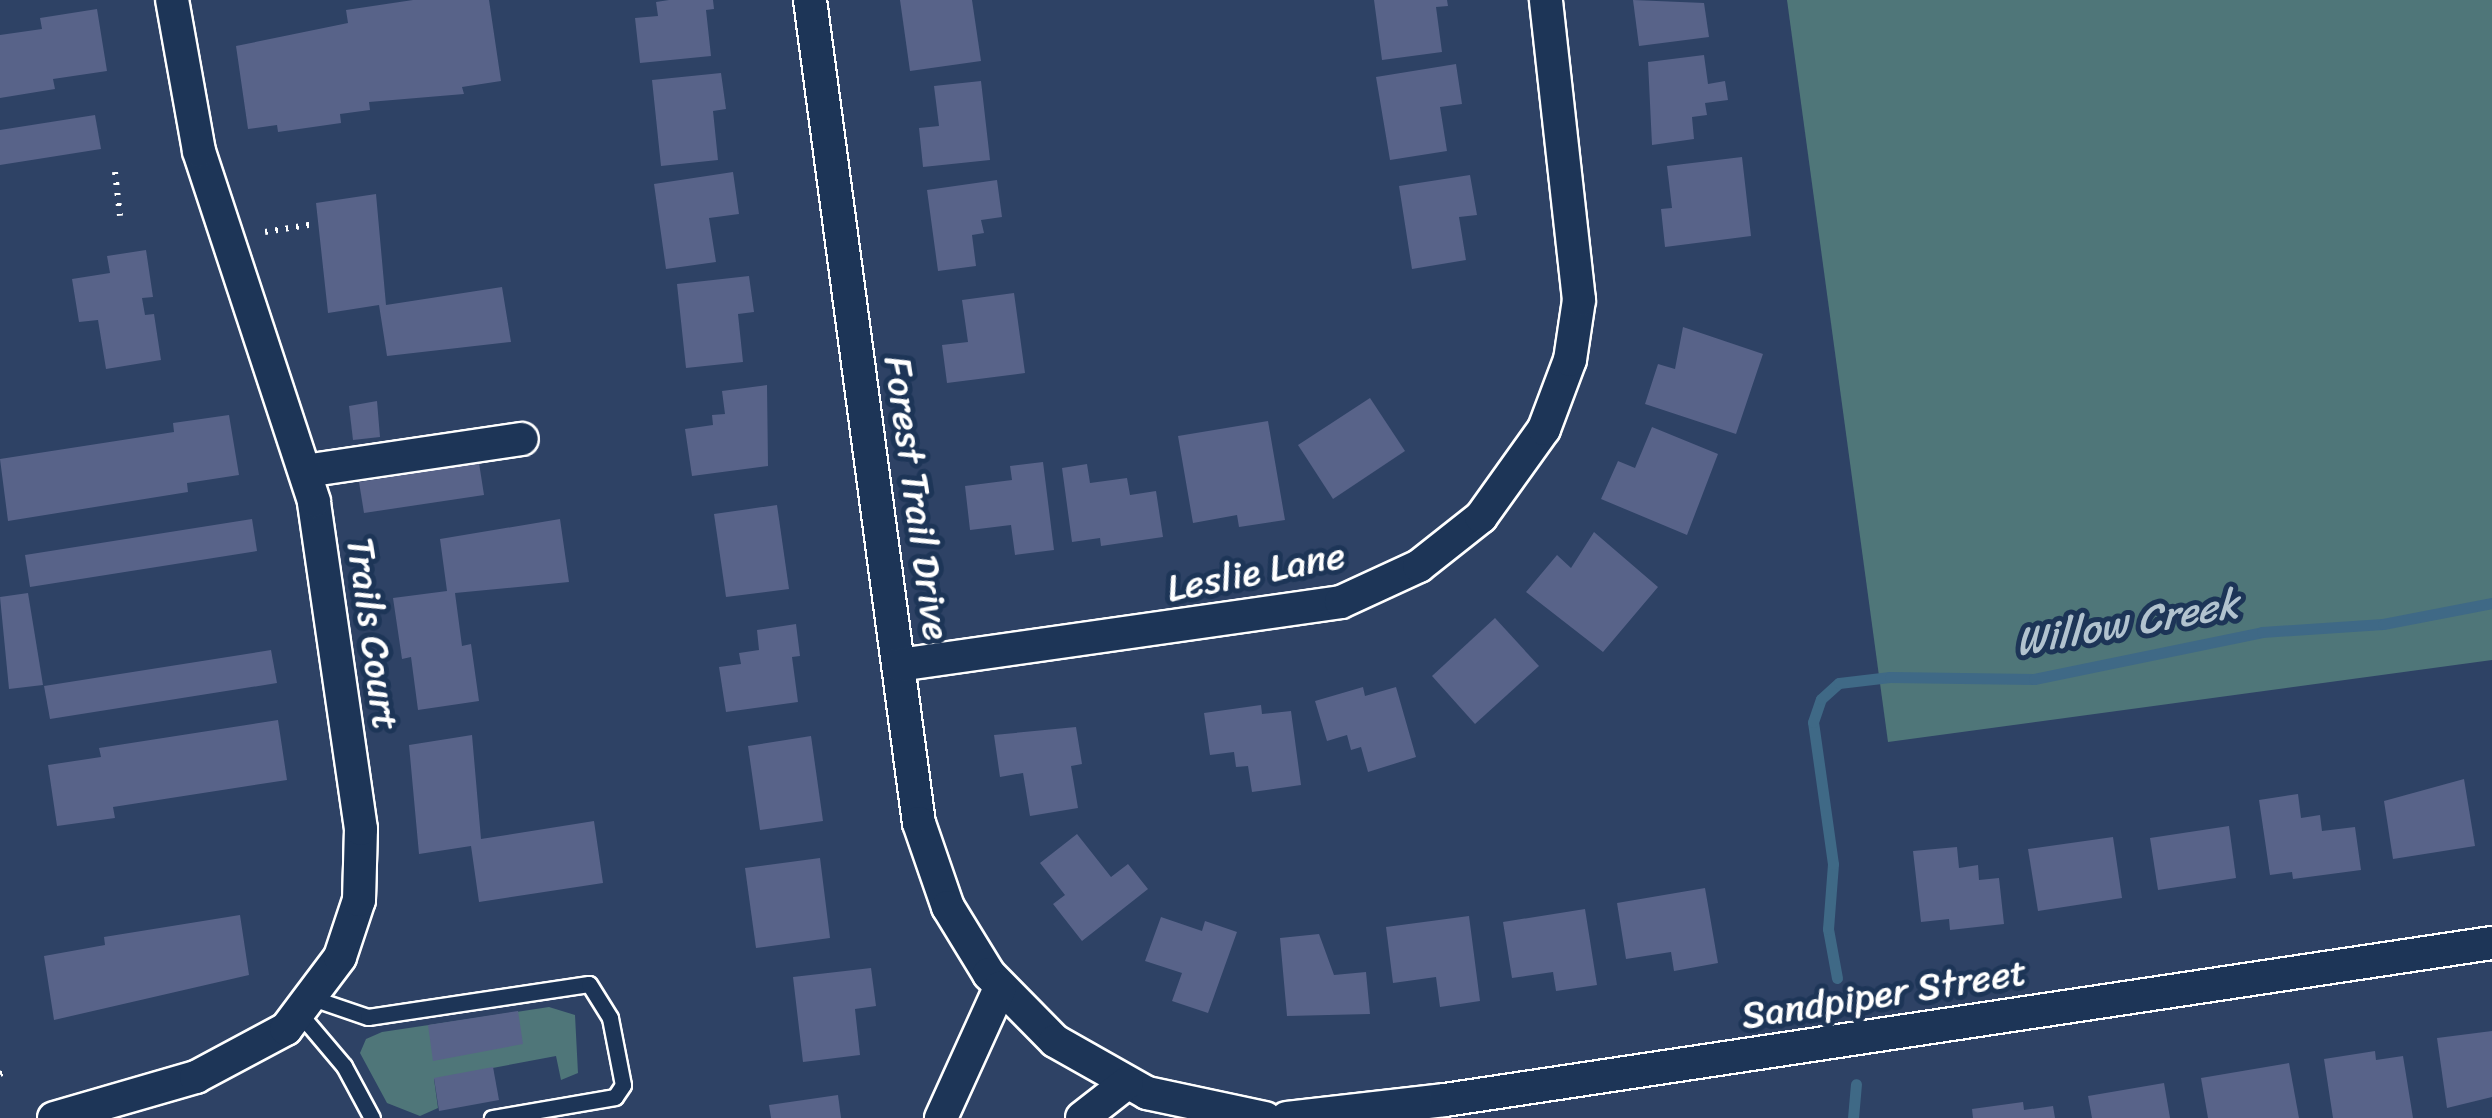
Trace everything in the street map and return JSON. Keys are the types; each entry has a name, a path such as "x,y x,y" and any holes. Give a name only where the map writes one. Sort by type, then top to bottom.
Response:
{"street":[{"name":"Trails Court","path":"54,1118 196,1077 279,1034 308,1006 352,929 362,860 306,471 199,151 172,0"},
{"name":"Forest Trail Drive","path":"810,0 924,845 948,908 1000,988 1056,1042 1127,1083"},
{"name":"Leslie Lane","path":"900,666 1342,602 1419,566 1482,517 1544,429 1570,360 1580,300 1578,243 1546,0"},
{"path":"306,471 522,439"},
{"name":"Sandpiper Street","path":"1287,1118 1445,1100 2492,943"},
{"path":"941,1118 1000,988"},
{"path":"1082,1118 1127,1083 1194,1108 1265,1118"}],"lane":[{"path":"308,1006 368,1017 589,984 610,1018 624,1085 615,1097 492,1118"},
{"path":"308,1006 372,1118"}],"path":[{"path":"115,172 120,216"},
{"path":"265,232 314,224"}],"green space":[{"path":"1787,0 2492,0 2492,660 1888,742"},
{"path":"549,1007 575,1015 578,1073 561,1080 556,1056 434,1079 438,1108 420,1116 387,1103 360,1053 366,1039 382,1032"}],"building":[{"path":"413,0 489,0 501,81 462,87 464,94 369,102 370,110 340,114 341,123 278,132 277,125 248,129 236,46 348,23 346,10"},
{"path":"713,0 714,9 706,10 711,56 640,63 635,18 658,16 656,2"},
{"path":"900,0 972,0 981,61 910,71"},
{"path":"1374,0 1447,0 1448,6 1436,7 1442,52 1382,60"},
{"path":"1633,0 1704,3 1709,37 1639,46"},
{"path":"97,9 107,71 53,79 55,89 0,98 0,35 42,29 40,18"},
{"path":"1704,55 1708,84 1725,81 1728,100 1705,103 1707,115 1692,117 1694,139 1652,145 1648,62"},
{"path":"1456,64 1462,104 1440,107 1447,151 1390,160 1376,77"},
{"path":"721,73 726,109 713,111 718,160 661,166 652,80"},
{"path":"981,81 990,160 923,167 919,128 939,126 934,86"},
{"path":"95,115 101,149 0,165 0,130"},
{"path":"1742,157 1751,236 1665,247 1661,209 1672,208 1667,166"},
{"path":"733,172 739,214 709,218 716,262 666,269 654,184"},
{"path":"1470,175 1477,215 1459,217 1466,260 1412,269 1399,186"},
{"path":"997,180 1002,217 981,220 984,233 972,235 976,266 938,271 927,190"},
{"path":"376,194 386,305 502,287 511,342 387,356 379,305 328,313 316,203"},
{"path":"146,250 153,297 142,298 145,315 154,314 161,360 106,369 98,320 79,322 72,279 110,273 107,256"},
{"path":"749,276 754,312 738,314 743,362 686,368 677,284"},
{"path":"1014,293 1025,373 947,383 942,345 968,342 962,300"},
{"path":"1683,327 1763,354 1736,434 1645,404 1658,364 1675,369"},
{"path":"767,385 768,466 692,476 685,429 713,425 712,415 725,414 722,391"},
{"path":"1370,398 1405,451 1333,499 1298,445"},
{"path":"377,401 380,437 353,440 349,406"},
{"path":"229,415 239,475 187,483 188,492 8,521 0,459 174,432 173,423"},
{"path":"1268,421 1285,520 1239,527 1237,515 1193,523 1178,436"},
{"path":"1652,427 1718,454 1687,535 1601,499 1618,461 1635,468"},
{"path":"1043,462 1054,550 1015,555 1011,525 970,530 965,486 1012,480 1010,466"},
{"path":"479,463 484,495 364,513 359,482"},
{"path":"1087,464 1090,483 1127,478 1130,495 1156,491 1163,537 1101,546 1100,538 1072,542 1062,468"},
{"path":"777,505 789,589 726,597 714,514"},
{"path":"252,519 257,551 30,587 25,555"},
{"path":"560,519 569,582 455,593 462,646 471,644 479,701 418,710 411,657 402,659 393,598 447,591 440,539"},
{"path":"1594,532 1658,587 1603,652 1526,592 1557,555 1571,568"},
{"path":"28,593 43,685 9,689 0,597"},
{"path":"1495,618 1539,666 1475,724 1432,676"},
{"path":"796,624 800,656 792,657 798,702 726,712 719,667 741,664 739,653 759,650 757,630"},
{"path":"271,650 277,683 50,719 44,686"},
{"path":"1363,687 1365,696 1396,687 1416,757 1368,772 1361,747 1351,750 1347,735 1327,741 1315,701"},
{"path":"1261,705 1262,714 1291,711 1301,785 1252,792 1248,766 1236,767 1234,752 1210,755 1204,713"},
{"path":"278,720 287,780 113,807 115,818 57,826 48,765 101,757 99,748"},
{"path":"1076,727 1082,764 1071,766 1078,808 1030,816 1023,773 1000,777 994,735"},
{"path":"472,735 481,839 594,821 603,883 479,902 471,846 419,854 409,745"},
{"path":"811,736 823,821 760,830 748,746"},
{"path":"2464,779 2475,846 2393,859 2384,801"},
{"path":"2298,794 2301,818 2320,815 2322,831 2355,827 2361,870 2293,879 2292,872 2270,875 2259,800"},
{"path":"2229,826 2236,878 2158,890 2150,838"},
{"path":"1077,834 1111,877 1128,864 1148,889 1082,941 1053,904 1065,895 1040,863"},
{"path":"2113,837 2122,898 2038,911 2028,849"},
{"path":"1957,847 1959,868 1978,865 1979,880 1999,878 2004,924 1950,930 1949,919 1921,922 1913,851"},
{"path":"820,858 830,938 756,948 745,868"},
{"path":"1705,888 1718,963 1674,971 1671,952 1626,959 1617,903"},
{"path":"1585,909 1597,985 1556,991 1553,972 1512,978 1503,922"},
{"path":"240,915 249,975 54,1020 44,956 105,945 104,937"},
{"path":"1469,916 1480,1001 1440,1007 1436,977 1393,983 1386,927"},
{"path":"1161,917 1202,931 1205,921 1237,932 1208,1013 1172,1001 1182,973 1145,961"},
{"path":"1319,934 1334,975 1366,972 1370,1014 1287,1016 1280,938"},
{"path":"871,968 876,1006 855,1009 860,1055 803,1062 793,977"},
{"path":"518,1011 523,1044 433,1061 428,1025"},
{"path":"2492,1031 2492,1097 2447,1108 2437,1038"},
{"path":"2375,1051 2376,1060 2403,1056 2413,1118 2333,1118 2324,1059"},
{"path":"2289,1063 2299,1118 2208,1118 2201,1078"},
{"path":"493,1067 499,1100 439,1111 434,1078"},
{"path":"2164,1083 2170,1118 2092,1118 2088,1096"},
{"path":"838,1095 841,1118 771,1118 769,1105"},
{"path":"2023,1102 2024,1110 2053,1106 2055,1118 1973,1118 1972,1109"}],"waterway":[{"name":"Willow Creek","path":"1837,978 1828,929 1833,864 1813,722 1821,699 1839,683 1890,677 2034,679 2262,632 2383,624 2492,603"},
{"name":"Willow Creek","path":"1853,1118 1856,1084"}]}
